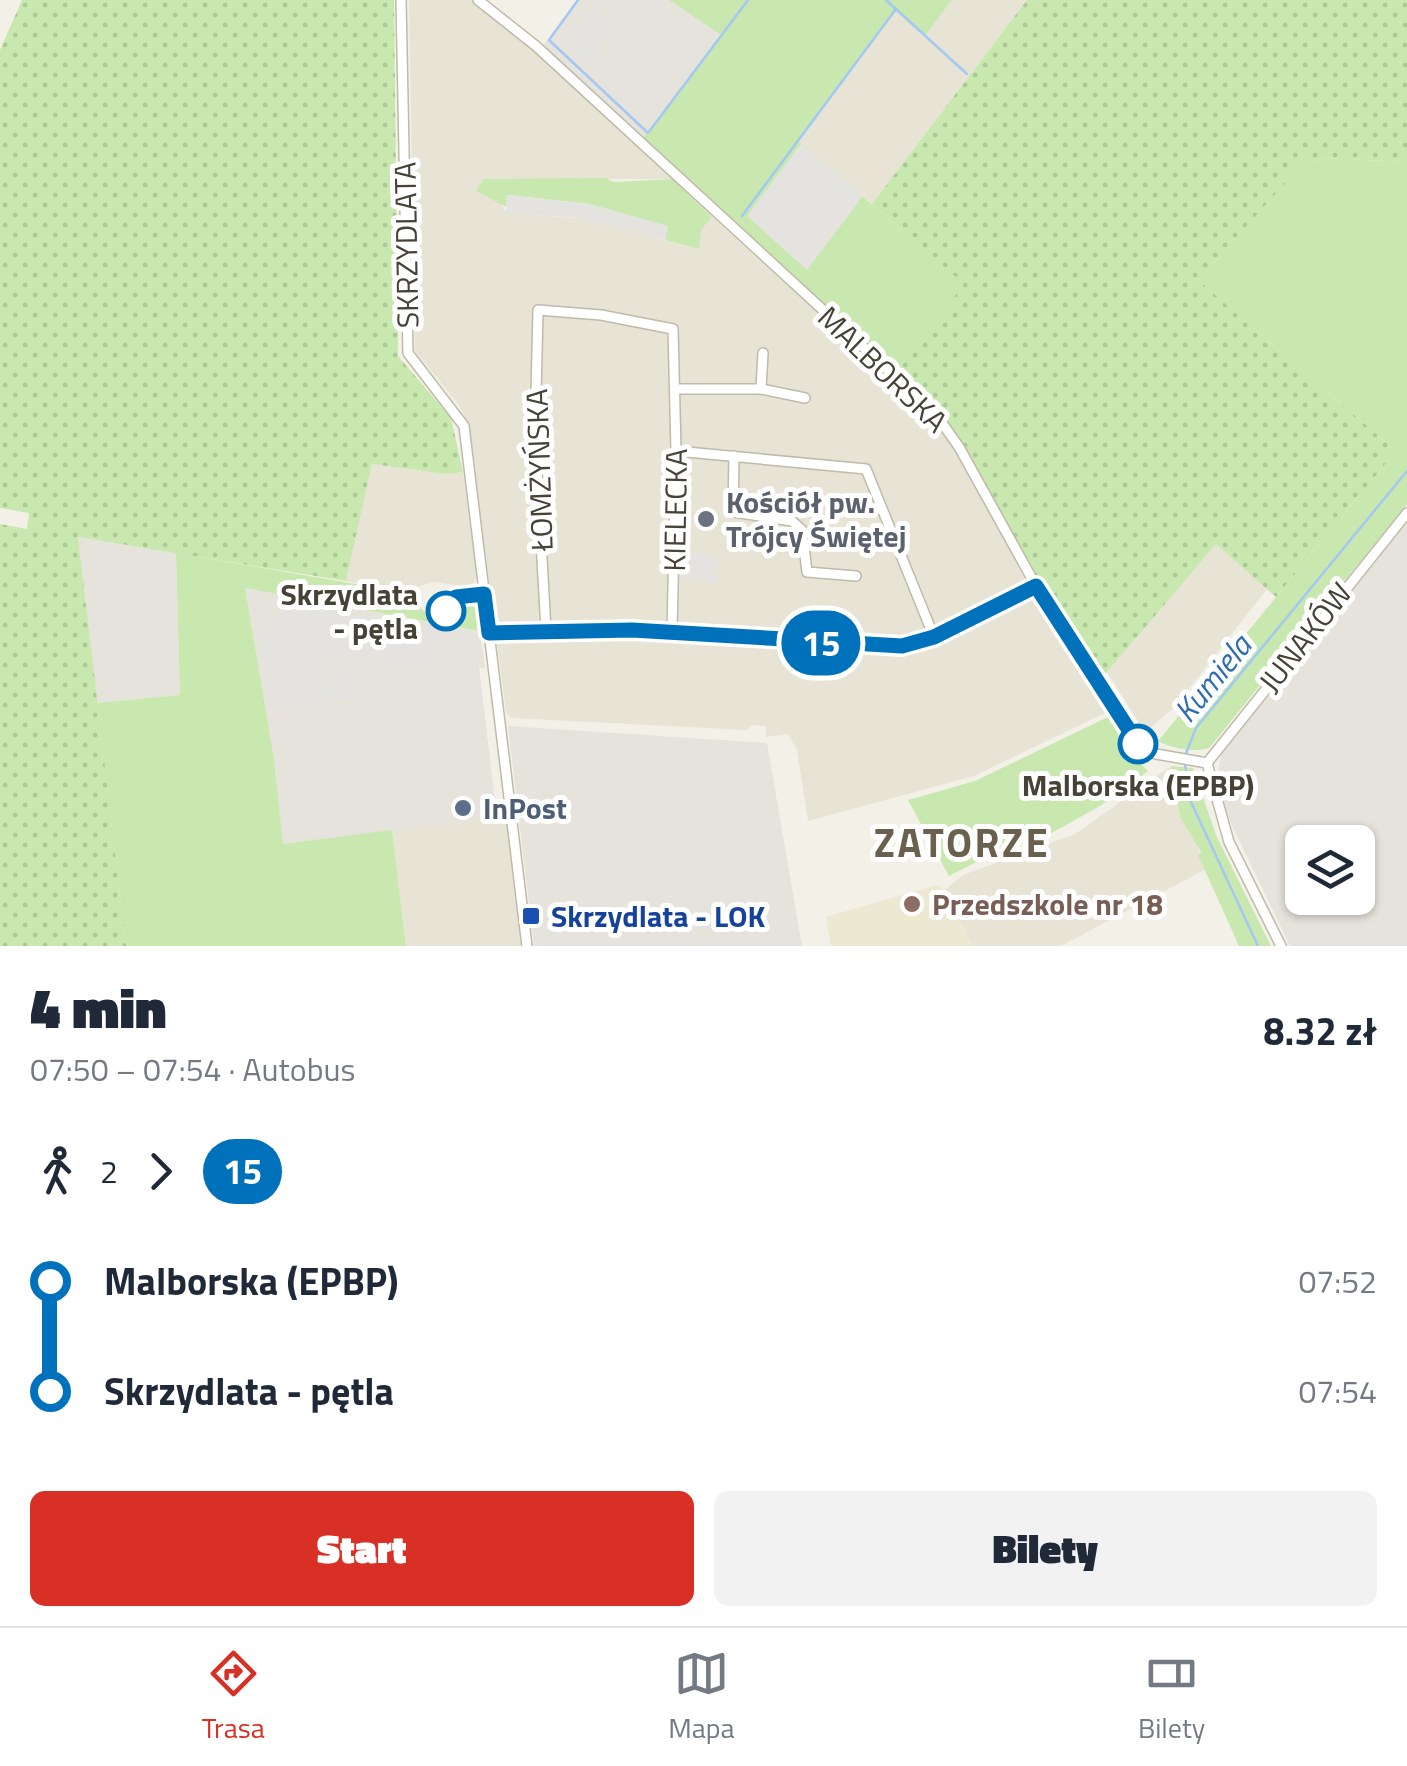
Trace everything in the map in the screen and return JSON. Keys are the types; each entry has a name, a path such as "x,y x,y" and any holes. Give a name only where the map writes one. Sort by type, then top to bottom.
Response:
{"street":[{"name":"SKRZYDLATA","path":"401,0 408,353 464,426 528,946"},
{"name":"MALBORSKA","path":"478,0 536,46 935,413 959,447 1036,586 1134,740 1148,751 1201,761"},
{"name":"KIELECKA","path":"538,310 601,315 673,329 676,451 672,631"},
{"name":"ŁOMŻYŃSKA","path":"538,310 535,435 546,630"},
{"path":"761,389 763,352"},
{"path":"676,389 761,389 805,398"},
{"path":"676,451 866,469 934,637"},
{"path":"734,456 733,512 792,521 802,530 806,572 856,576"},
{"name":"JUNAKÓW","path":"1201,761 1407,513"},
{"path":"489,633 672,631 902,646 934,637 1036,586"},
{"path":"1201,761 1230,842 1281,946"}],"shaded area":[{"path":"409,0 472,0 533,49 672,179 483,179 507,213 583,219 698,249 701,230 712,217 931,415 949,438 1037,602 1107,712 974,776 808,821 797,750 788,734 766,737 766,726 752,725 747,730 511,718 506,712 469,425 458,404 415,351"},
{"path":"578,0 669,0 721,35 642,139 543,46"},
{"path":"952,0 1027,0 872,204 797,141 896,9 925,36"},
{"path":"595,8 617,24 586,65 565,48 572,38 567,34"},
{"path":"801,144 863,196 807,270 747,216"},
{"path":"507,195 589,204 668,226 665,240 577,218 506,213"},
{"path":"372,464 447,474 463,472 477,575 472,587 433,582 402,592 346,581"},
{"path":"1407,522 1407,946 1290,946 1229,819 1217,778 1222,752"},
{"path":"78,537 176,553 180,695 97,703"},
{"path":"1216,543 1267,589 1173,709 1145,732 1107,672"},
{"path":"678,554 718,555 717,581 677,580"},
{"path":"245,588 480,632 485,669 479,667 497,818 283,845 274,759"},
{"path":"304,606 434,629 438,668 354,658 314,662 322,688 331,686 330,675 353,672 356,697 271,709 258,635 283,609"},
{"path":"508,726 767,743 802,946 534,946"},
{"path":"1171,766 1180,817 1192,833 1206,869 1061,946 972,946 945,890 963,875 1075,834"},
{"path":"508,817 522,946 406,946 392,830"},
{"name":"Przedszkole nr 18","path":"936,885 945,890 972,946 831,946 826,917"}],"green space":[{"path":"22,0 394,0 398,356 451,418 463,472 447,474 372,464 346,581 78,537 126,946 0,946 0,524 27,529 29,513 0,508 0,50"},
{"path":"669,0 952,0 925,36 895,10 798,141 965,284 897,372 642,139 721,35"},
{"path":"1027,0 1407,0 1407,162 1327,158 1310,163 1307,159 1198,280 1396,451 1276,597 1216,544 1101,679 1040,584 949,425 897,372 964,284 872,204"},
{"path":"1307,158 1310,163 1327,158 1407,162 1407,504 1210,747 1176,748 1158,741 1396,451 1198,280"},
{"path":"605,178 614,182 672,179 712,217 701,230 699,249 665,240 667,226 589,204 507,195 506,207 476,191 483,179"},
{"path":"176,553 402,592 433,619 448,616 464,602 478,607 484,632 245,588 274,759 283,844 392,830 406,946 126,946 97,703 180,695"},
{"path":"1110,716 1125,748 1148,771 1100,806 1030,845 1022,839 949,876 908,800 975,781"},
{"path":"1171,766 1193,768 1216,835 1271,946 1239,946 1198,855 1201,852 1180,817"}],"waterway":[{"path":"578,0 549,40 648,133 748,0"},
{"path":"886,0 967,74"},
{"path":"742,216 896,9"},
{"name":"Kumiela","path":"1185,756 1196,728 1407,471"},
{"name":"Kumiela","path":"1185,764 1190,800 1258,946"}],"bus line":[{"name":"15","path":"446,611 456,597 484,594 489,633 632,630 890,646 934,637 1036,586 1138,744"}],"place":[{"name":"Kościół pw. Trójcy Świętej","path":"706,519"},
{"name":"Skrzydlata - pętla","path":"446,611"},
{"name":"Malborska (EPBP)","path":"1138,744"},
{"name":"InPost","path":"463,808"},
{"name":"Przedszkole nr 18","path":"912,904"},
{"name":"Skrzydlata - LOK","path":"531,916"}],"district":[{"name":"ZATORZE","path":"962,842"}]}
